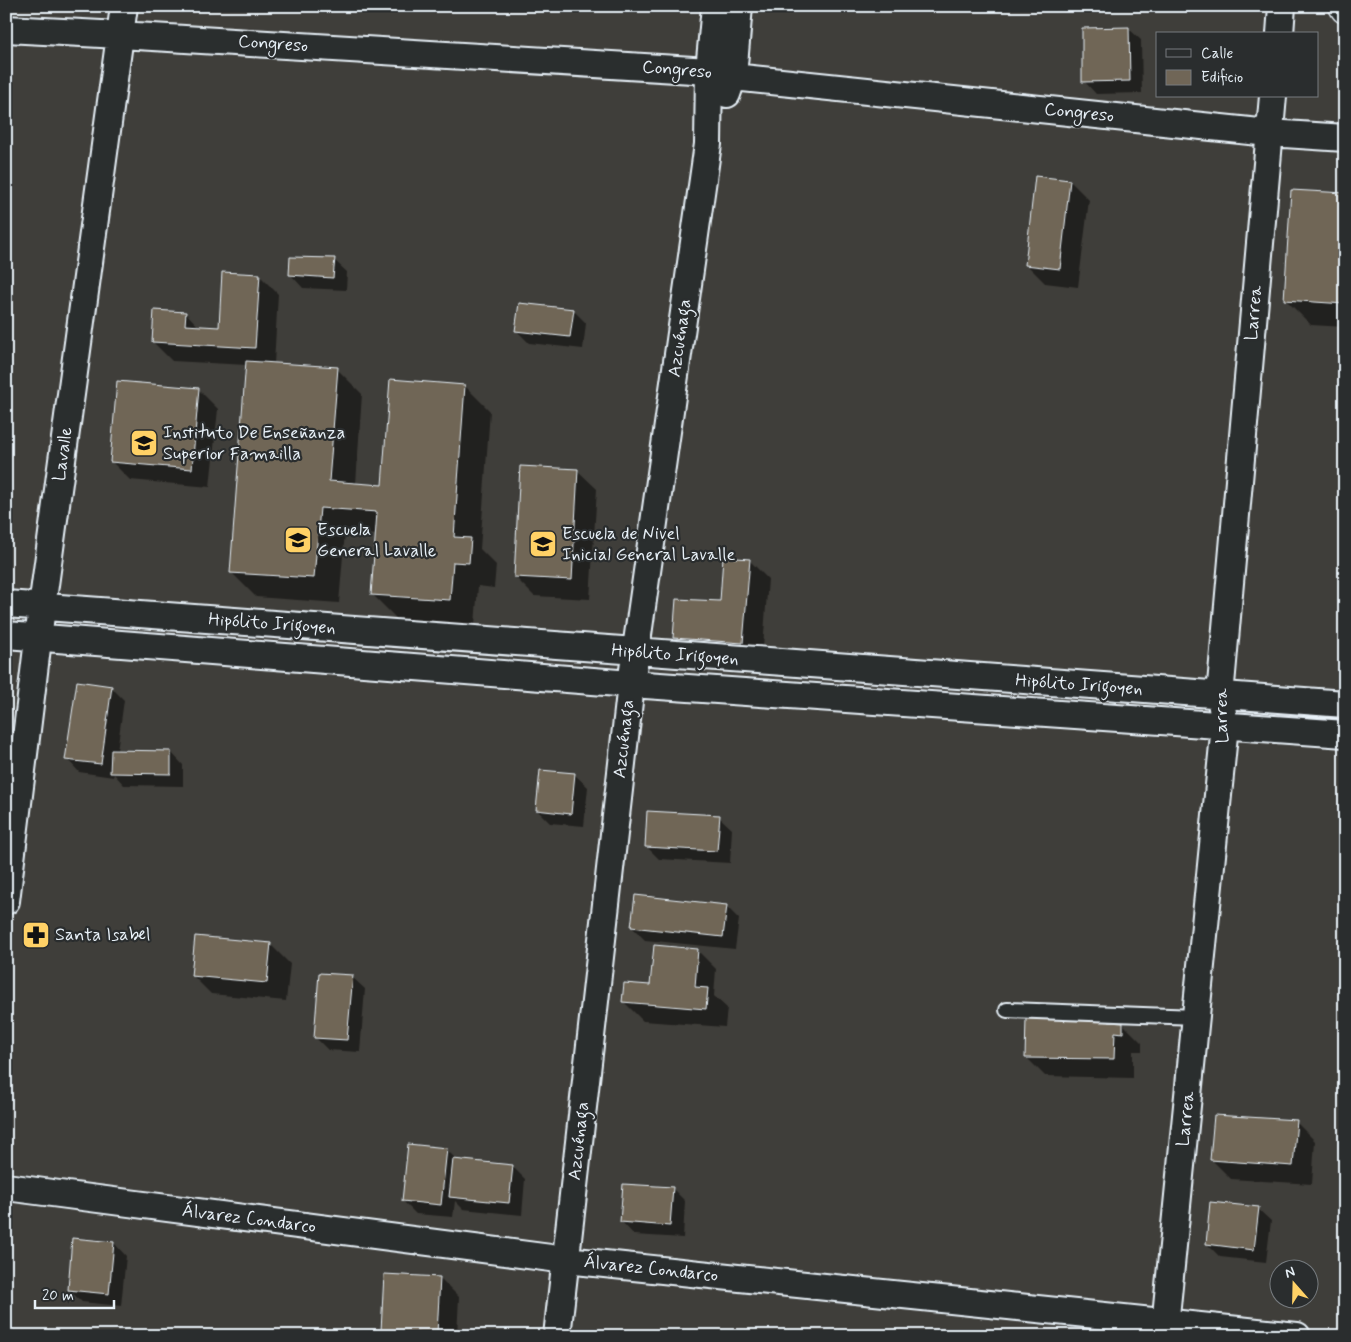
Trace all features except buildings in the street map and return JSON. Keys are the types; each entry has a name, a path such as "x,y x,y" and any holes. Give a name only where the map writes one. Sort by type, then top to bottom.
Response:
{"street":[{"name":"Lavalle","path":"6,901 42,607 124,6"},
{"name":"Azcuénaga","path":"715,6 721,74"},
{"name":"Azcuénaga","path":"556,1336 635,652 708,144 721,74 739,6"},
{"path":"1280,32 1282,6"},
{"name":"Congreso","path":"6,29 721,74 1269,133 1345,138"},
{"name":"Larrea","path":"1164,1329 1225,725 1220,696 1273,98"},
{"name":"Hipólito Irigoyen","path":"6,604 1345,704"},
{"name":"Hipólito Irigoyen","path":"6,635 631,684 1345,734"},
{"name":"Álvarez Condarco","path":"6,1187 566,1260 1164,1329 1297,1336"}],"lane":[{"path":"1007,1010 1196,1017"}],"place":[{"name":"Instituto De Enseñanza Superior Famailla","path":"144,443"},
{"name":"Escuela General Lavalle","path":"298,540"},
{"name":"Escuela de Nivel Inicial General Lavalle","path":"543,544"},
{"name":"Santa Isabel","path":"36,935"}]}
